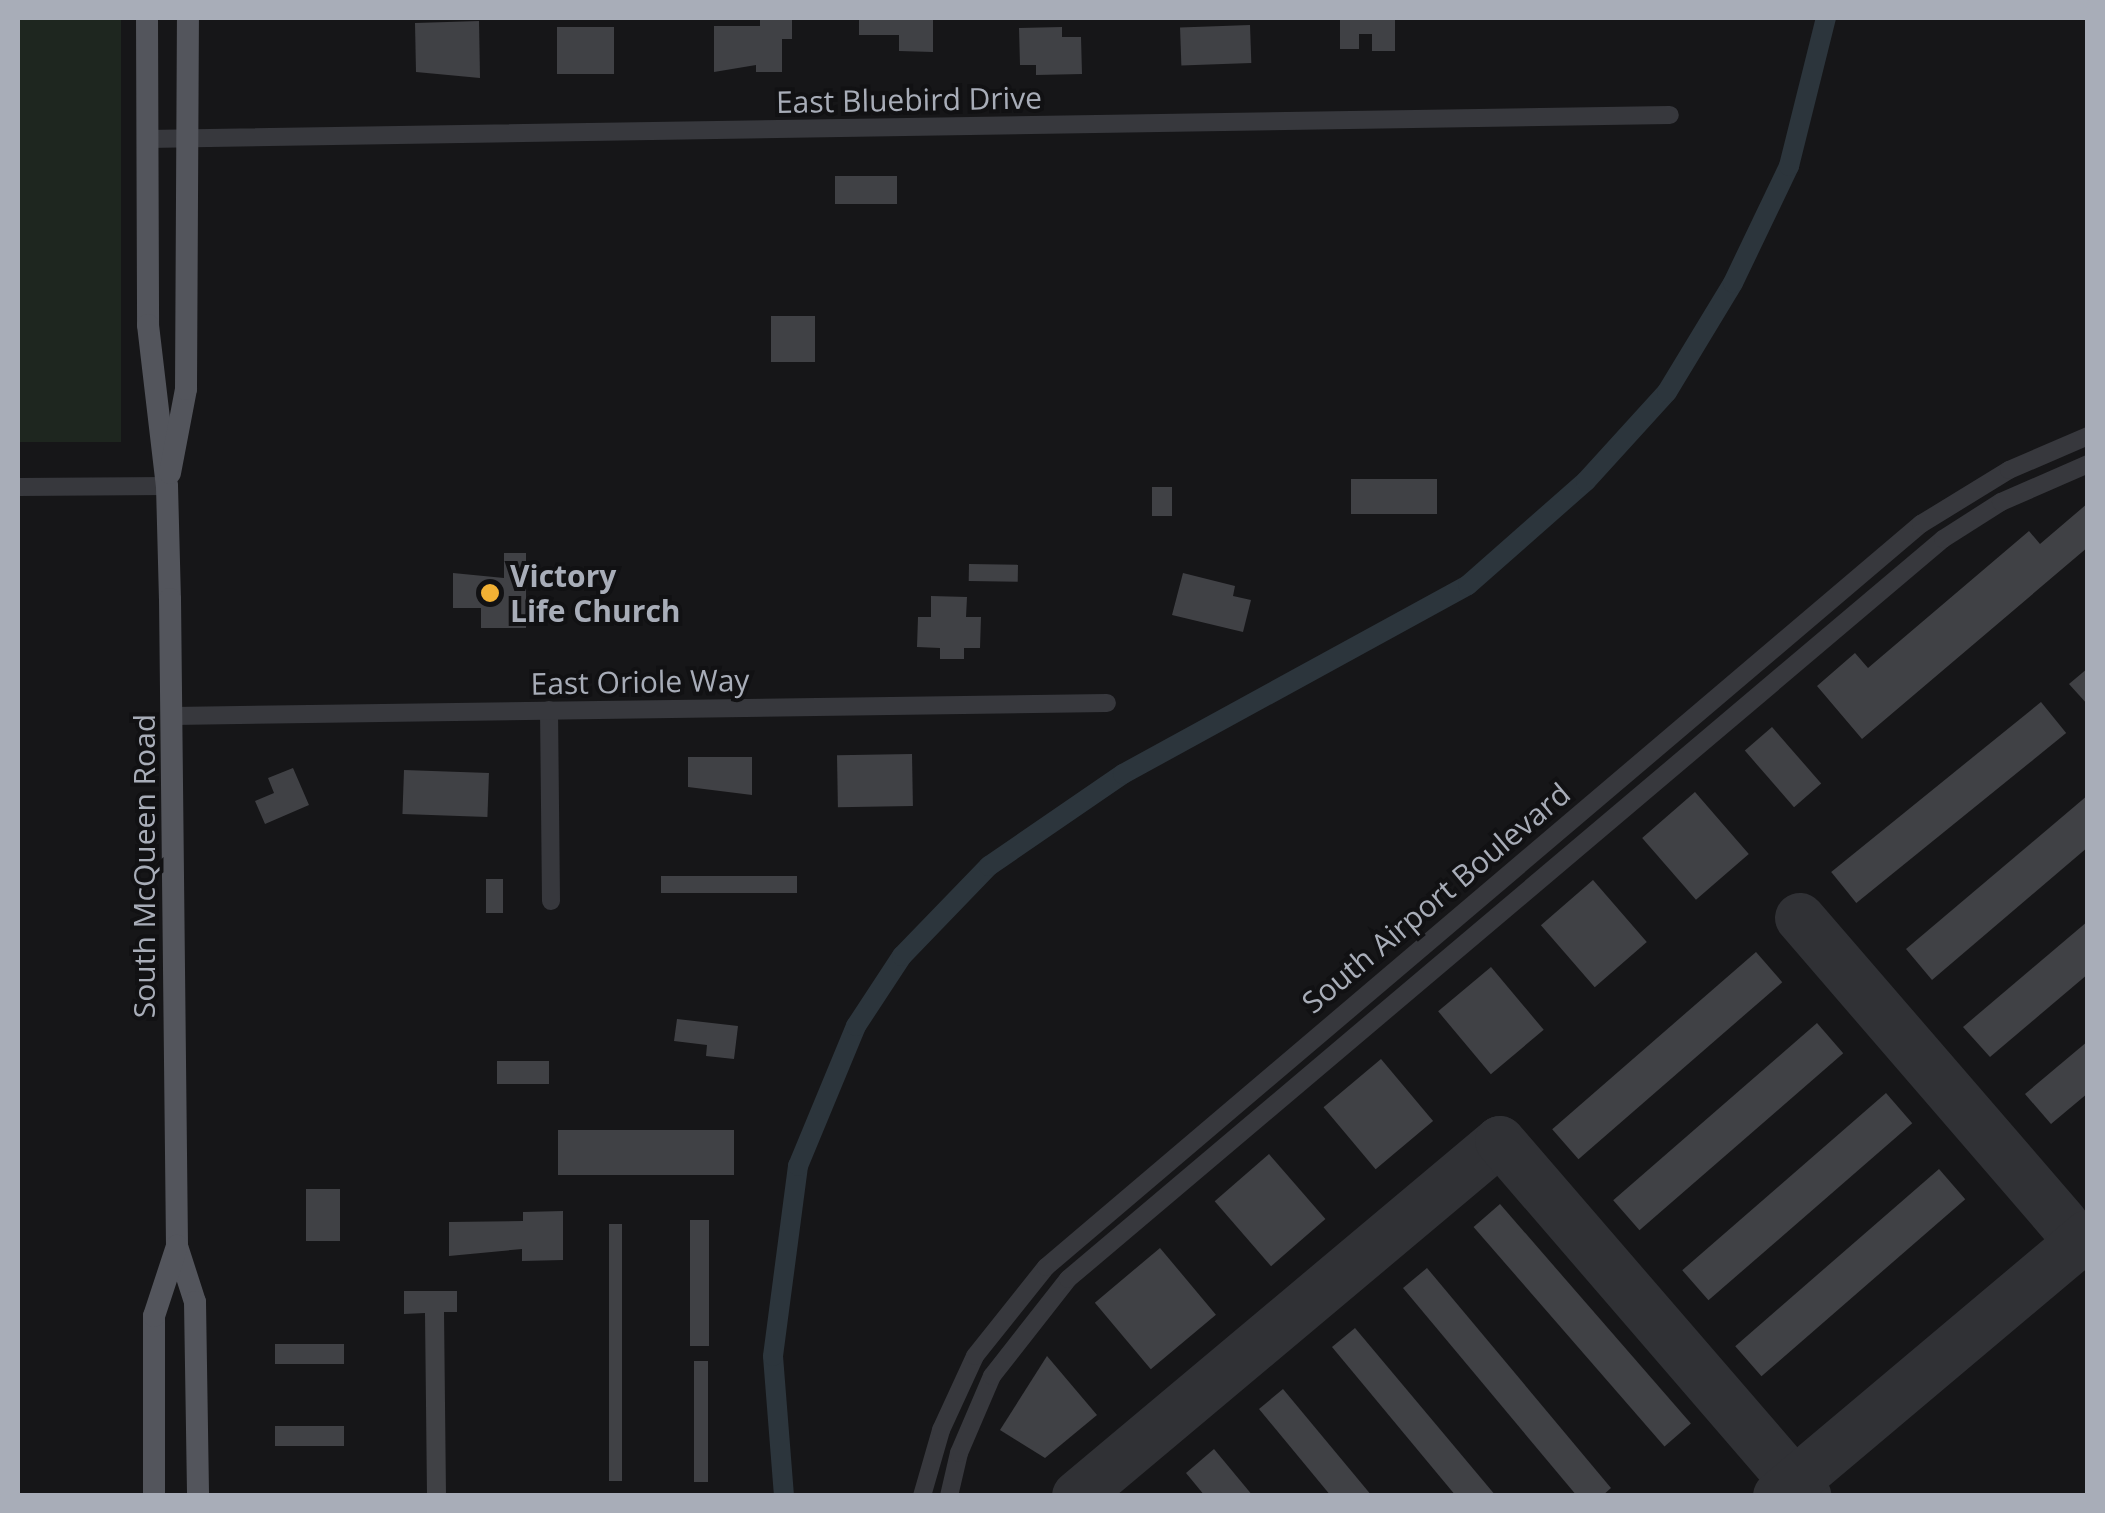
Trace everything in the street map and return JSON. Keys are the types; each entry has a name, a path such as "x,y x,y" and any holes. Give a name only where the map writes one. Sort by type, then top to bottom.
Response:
{"main road":[{"name":"South McQueen Road","path":"147,18 148,324 167,486 173,716 177,1246 195,1302 198,1496"},
{"name":"South McQueen Road","path":"167,486 186,388 188,18"},
{"name":"South McQueen Road","path":"154,1496 154,1316 177,1246"}],"street":[{"name":"East Bluebird Drive","path":"148,138 1670,115"},
{"name":"South Airport Boulevard","path":"922,1496 941,1430 975,1356 1046,1267 1948,504 2088,436"},
{"name":"South Airport Boulevard","path":"949,1496 971,1418 992,1376 1068,1279 1943,539 2000,502 2088,464"},
{"path":"18,487 167,486"},
{"path":"1762,658 1778,678"},
{"name":"East Oriole Way","path":"173,716 1108,703"},
{"path":"548,710 551,900"}],"shaded area":[{"path":"18,18 121,18 121,442 18,442"}],"building":[{"path":"760,18 792,18 792,39 782,39 782,72 756,72 756,65 714,72 714,26 760,26"},
{"path":"859,18 933,18 933,52 899,51 899,35 859,35"},
{"path":"1340,18 1395,18 1395,51 1372,51 1372,34 1359,34 1359,49 1340,49"},
{"path":"479,21 480,78 416,72 415,23"},
{"path":"1250,25 1251,63 1181,65 1180,27"},
{"path":"557,27 614,27 614,74 557,74"},
{"path":"1062,27 1062,37 1081,37 1082,74 1036,75 1036,65 1020,65 1019,28"},
{"path":"835,176 897,176 897,204 835,204"},
{"path":"771,316 815,316 815,362 771,362"},
{"path":"1351,479 1437,479 1437,514 1351,514"},
{"path":"1152,487 1172,487 1172,516 1152,516"},
{"path":"2088,503 2088,547 1862,739 1817,686 1855,653 1868,668 2029,531 2040,544"},
{"name":"Victory Life Church","path":"504,553 526,553 526,628 481,628 481,608 453,608 453,573 504,578"},
{"path":"969,564 1018,565 1018,582 969,581"},
{"path":"1183,573 1235,586 1233,596 1251,600 1243,632 1172,615"},
{"path":"931,596 967,597 966,617 981,617 980,648 964,648 964,659 940,659 940,648 917,647 918,617 931,617"},
{"path":"2088,668 2088,705 2069,684"},
{"path":"2041,702 2066,733 1856,903 1831,872"},
{"path":"1772,727 1821,784 1794,807 1745,751"},
{"path":"912,754 913,806 838,807 837,755"},
{"path":"688,757 752,757 752,795 688,787"},
{"path":"293,768 309,805 265,824 255,801 274,793 268,778"},
{"path":"404,770 489,773 487,817 402,814"},
{"path":"1695,792 1749,854 1696,900 1642,838"},
{"path":"2088,795 2088,847 1932,980 1906,949"},
{"path":"661,876 797,876 797,893 661,893"},
{"path":"486,879 503,879 503,913 486,913"},
{"path":"1593,880 1647,942 1595,987 1541,925"},
{"path":"2088,921 2088,974 1990,1057 1963,1027"},
{"path":"1756,952 1782,982 1578,1159 1552,1129"},
{"path":"1491,967 1544,1030 1491,1074 1438,1011"},
{"path":"677,1019 738,1026 734,1059 706,1056 707,1045 674,1041"},
{"path":"1817,1023 1843,1053 1639,1230 1613,1200"},
{"path":"2088,1041 2088,1093 2051,1124 2025,1094"},
{"path":"1381,1059 1433,1121 1376,1169 1324,1107"},
{"path":"497,1061 549,1061 549,1084 497,1084"},
{"path":"1886,1093 1912,1123 1708,1300 1682,1270"},
{"path":"558,1130 734,1130 734,1175 558,1175"},
{"path":"1269,1154 1325,1219 1271,1266 1215,1201"},
{"path":"1939,1169 1965,1199 1761,1376 1735,1346"},
{"path":"306,1189 340,1189 340,1241 306,1241"},
{"path":"1500,1204 1691,1424 1664,1447 1474,1227"},
{"path":"563,1211 563,1260 522,1261 522,1249 449,1256 449,1222 523,1221 523,1212"},
{"path":"690,1220 709,1220 709,1346 690,1346"},
{"path":"609,1224 622,1224 622,1481 609,1481"},
{"path":"1160,1248 1216,1315 1151,1369 1095,1303"},
{"path":"1427,1268 1611,1488 1602,1496 1577,1496 1403,1288"},
{"path":"404,1291 457,1291 457,1312 444,1312 446,1496 427,1496 425,1313 404,1314"},
{"path":"1355,1328 1496,1496 1456,1496 1332,1347"},
{"path":"275,1344 344,1344 344,1364 275,1364"},
{"path":"1047,1356 1097,1415 1045,1458 1000,1430"},
{"path":"694,1361 708,1361 708,1482 694,1482"},
{"path":"1283,1389 1372,1496 1331,1496 1259,1409"},
{"path":"275,1426 344,1426 344,1446 275,1446"},
{"path":"1214,1449 1253,1496 1205,1496 1186,1473"}],"waterway":[{"path":"784,1496 773,1356 798,1166 856,1026 902,956 989,866 1123,774 1468,585 1586,481 1667,392 1733,283 1789,166 1826,18"}],"taxiway":[{"path":"1800,918 2063,1223"},
{"path":"1077,1496 1500,1141 1806,1496"},
{"path":"1778,1496 2088,1235"}],"place":[{"name":"Victory Life Church","path":"490,593"}]}
